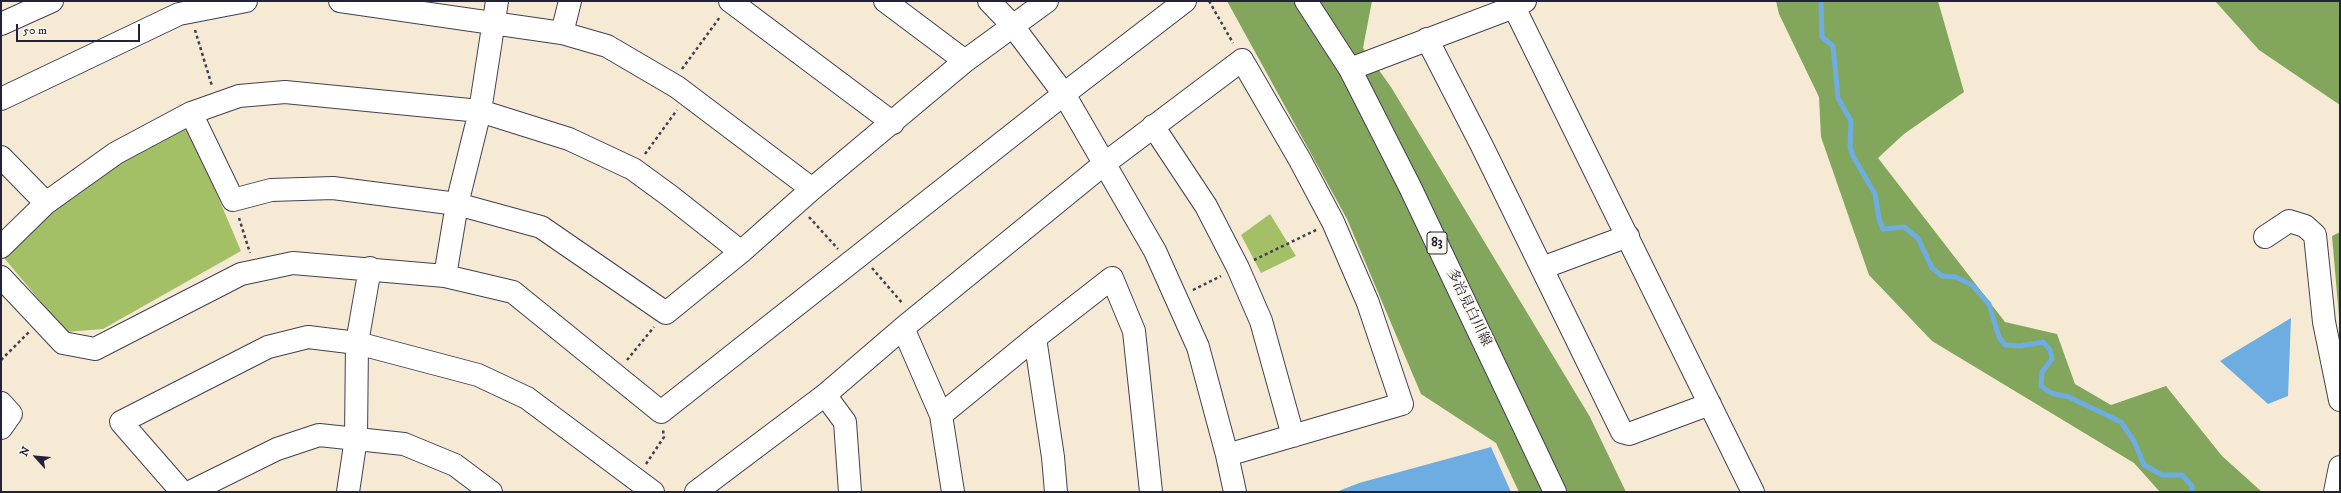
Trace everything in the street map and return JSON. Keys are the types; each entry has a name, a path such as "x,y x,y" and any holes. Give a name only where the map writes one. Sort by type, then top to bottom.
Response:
{"street":[{"path":"1,24 52,1"},
{"path":"1,99 179,14 246,1"},
{"path":"340,1 562,33 607,46 680,89 804,196"},
{"path":"445,276 457,204 480,111 492,22 497,1"},
{"path":"562,33 570,1"},
{"path":"730,1 893,123"},
{"path":"885,1 965,61"},
{"path":"989,1 1012,25 1064,94 1156,251 1198,347 1227,455 1234,492"},
{"path":"191,113 233,200 270,190 333,188 457,204 541,227 666,312 741,252 804,196 893,123 965,61 1012,25 1047,1"},
{"path":"1,277 63,343 95,349 241,274 293,263 370,268 445,276 514,292 661,412 1064,94 1185,1"},
{"name":"多治見白川線","path":"1306,1 1350,70 1410,187 1555,492"},
{"path":"1350,70 1520,4 1628,236 1753,492"},
{"path":"1427,39 1542,268 1622,432 1628,434 1710,404"},
{"path":"696,492 825,395 909,323 1104,164 1242,60 1300,160 1333,222 1368,302 1402,404 1227,455"},
{"path":"1,247 46,203 116,153 191,113 239,96 285,92 480,111 569,139 633,169 741,252"},
{"path":"1153,126 1206,206 1238,268 1261,321 1293,436"},
{"path":"1,157 46,203"},
{"path":"2265,237 2289,220 2305,226 2315,235 2324,322 2340,400"},
{"path":"1542,268 1628,236"},
{"path":"348,492 356,438 357,343 370,268"},
{"path":"941,415 1035,338 1112,278 1134,331 1151,492"},
{"path":"909,323 941,415 953,492"},
{"path":"182,492 121,422 268,347 308,337 357,343 478,376 527,398 653,492"},
{"path":"1035,338 1053,457 1056,492"},
{"path":"825,395 845,422 850,492"},
{"path":"1,403 10,414 1,428"},
{"path":"190,492 277,449 319,435 404,444 455,465 490,492"},
{"path":"2335,492 2340,467"}],"path":[{"path":"633,169 730,1"},
{"path":"1209,1 1242,60"},
{"path":"190,12 217,104"},
{"path":"804,196 909,323"},
{"path":"233,200 256,271"},
{"path":"615,374 666,312"},
{"path":"1,360 41,319"},
{"path":"635,479 664,437 661,412"}],"green space":[{"path":"1227,1 1372,1 1363,48 1391,87 1590,417 1626,492 1519,492 1496,443 1421,394 1347,219"},
{"path":"1776,1 1938,1 1964,92 1904,134 1878,158 2005,322 2057,334 2075,384 2111,405 2166,386 2222,456 2262,492 2160,492 2134,463 1932,341 1869,275 1821,137 1819,97 1779,14"},
{"path":"2215,1 2340,1 2340,105 2259,50"},
{"path":"187,124 241,251 103,329 66,332 4,258 73,193 129,156"},
{"path":"1270,214 1296,256 1261,273 1241,235"},
{"path":"2340,232 2340,328 2332,236"}],"water":[{"path":"2291,318 2288,396 2268,404 2220,361"},
{"path":"1491,447 1511,492 1336,492 1359,483"}],"waterway":[{"path":"1821,1 1822,37 1833,46 1838,98 1851,121 1850,147 1853,156 1875,194 1879,219 1883,229 1904,227 1918,238 1932,268 1942,276 1956,277 1972,285 1989,304 1999,337 2005,345 2020,346 2043,342 2050,350 2052,359 2042,372 2041,386 2051,393 2069,397 2121,422 2134,441 2144,465 2162,475 2182,475 2192,486 2192,492"}]}
